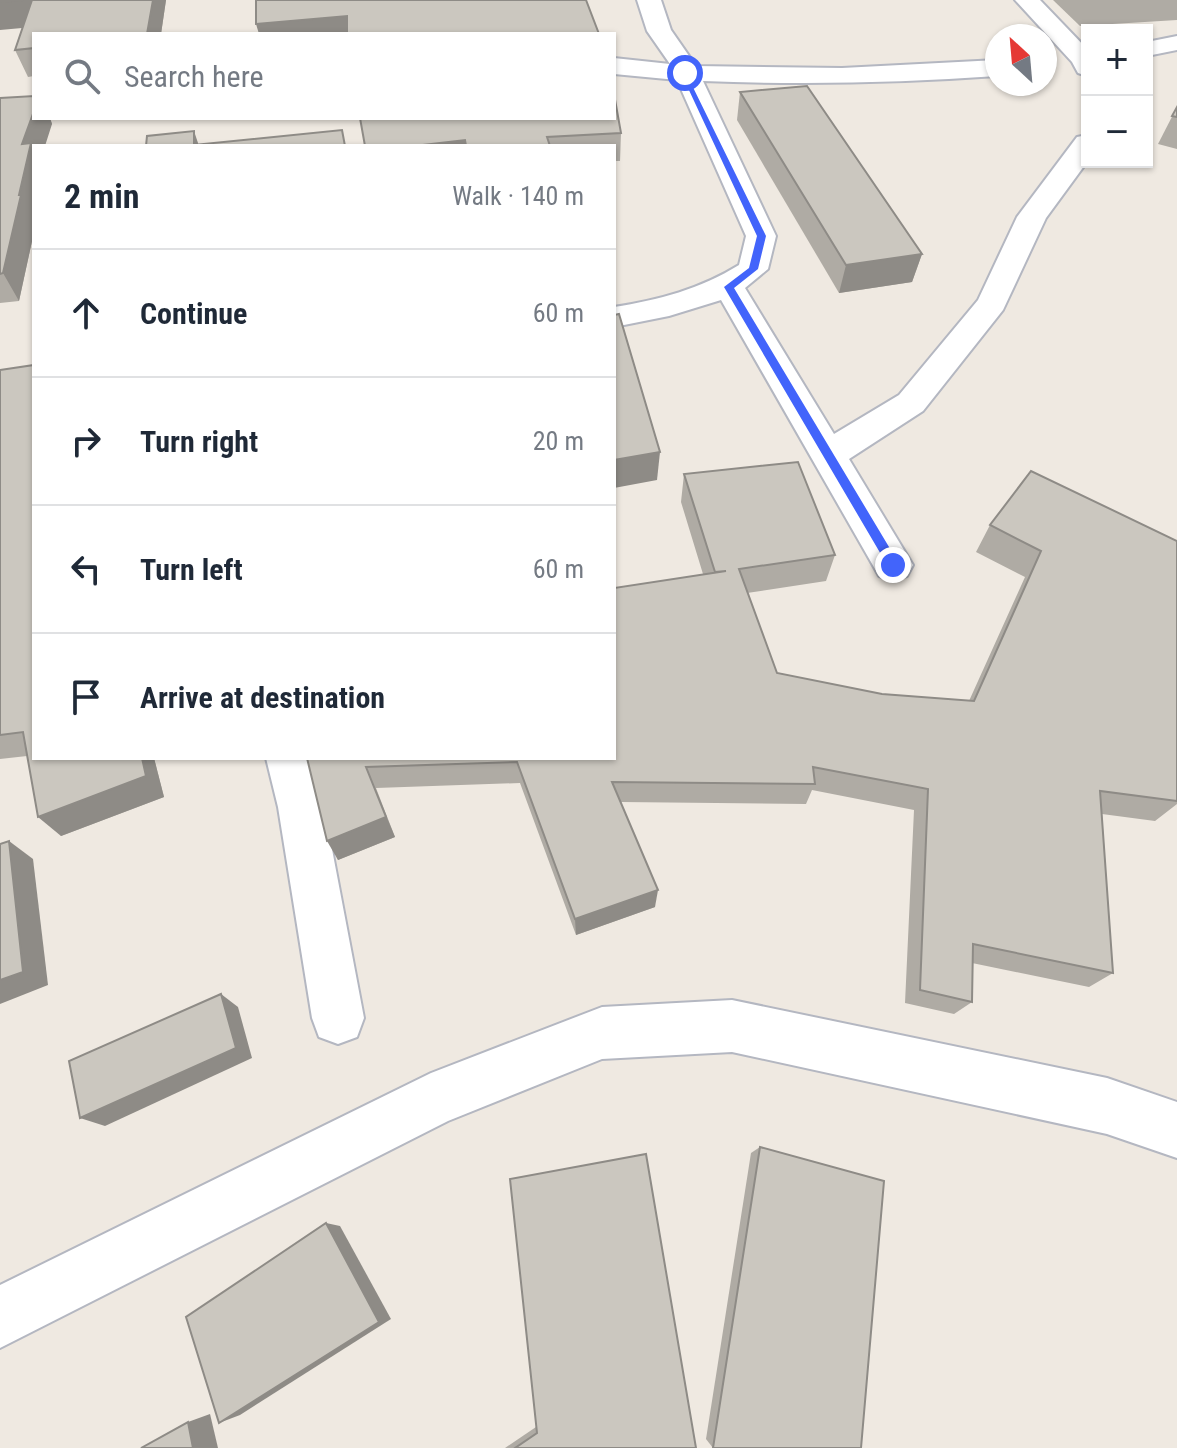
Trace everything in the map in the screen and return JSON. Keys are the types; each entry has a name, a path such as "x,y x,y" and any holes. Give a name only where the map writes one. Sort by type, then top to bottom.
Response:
{"street":[{"path":"616,317 693,300 729,287 753,269 761,236 679,57 659,31 649,0"},
{"path":"1027,0 1081,58"},
{"path":"1153,48 1177,43"},
{"path":"1058,63 1081,63"},
{"path":"616,66 685,73 927,73 985,69"},
{"path":"828,455 911,403 992,303 1032,217 1081,151"},
{"path":"729,287 893,565"},
{"path":"289,760 301,807 338,1018"},
{"path":"0,1317 431,1100 602,1033 732,1026 1107,1106 1177,1130"}],"building":[{"path":"32,0 153,0 147,32 32,32 32,48 15,50"},
{"path":"256,0 586,0 598,32 347,32 347,16 256,24"},
{"path":"807,86 922,254 846,265 740,92"},
{"path":"32,96 32,116 22,144 31,143 3,273 0,274 0,98"},
{"path":"616,105 621,133 547,137 549,144 466,144 465,140 431,144 365,144 360,120 616,120"},
{"path":"342,130 345,144 204,144"},
{"path":"194,131 194,144 146,144 147,136"},
{"path":"619,314 660,452 616,460 616,315"},
{"path":"32,365 32,760 142,760 146,776 38,817 23,732 0,735 0,370"},
{"path":"798,462 835,555 739,569 777,673 882,694 974,701 1041,551 990,525 1031,471 1177,541 1177,801 1100,791 1113,973 973,944 972,1002 920,990 928,789 813,767 815,784 612,782 658,890 575,919 517,762 366,767 386,817 327,841 307,760 616,760 616,588 726,571 715,572 684,474"},
{"path":"9,841 23,972 0,980 0,844"},
{"path":"221,994 236,1048 80,1118 69,1061"},
{"path":"760,1147 884,1181 861,1448 713,1448"},
{"path":"646,1154 696,1448 515,1448 537,1433 510,1179"},
{"path":"326,1223 379,1322 219,1423 186,1317"},
{"path":"188,1422 193,1448 141,1448"}],"route":[{"path":"685,73 761,236 753,269 729,287 893,565"}]}
